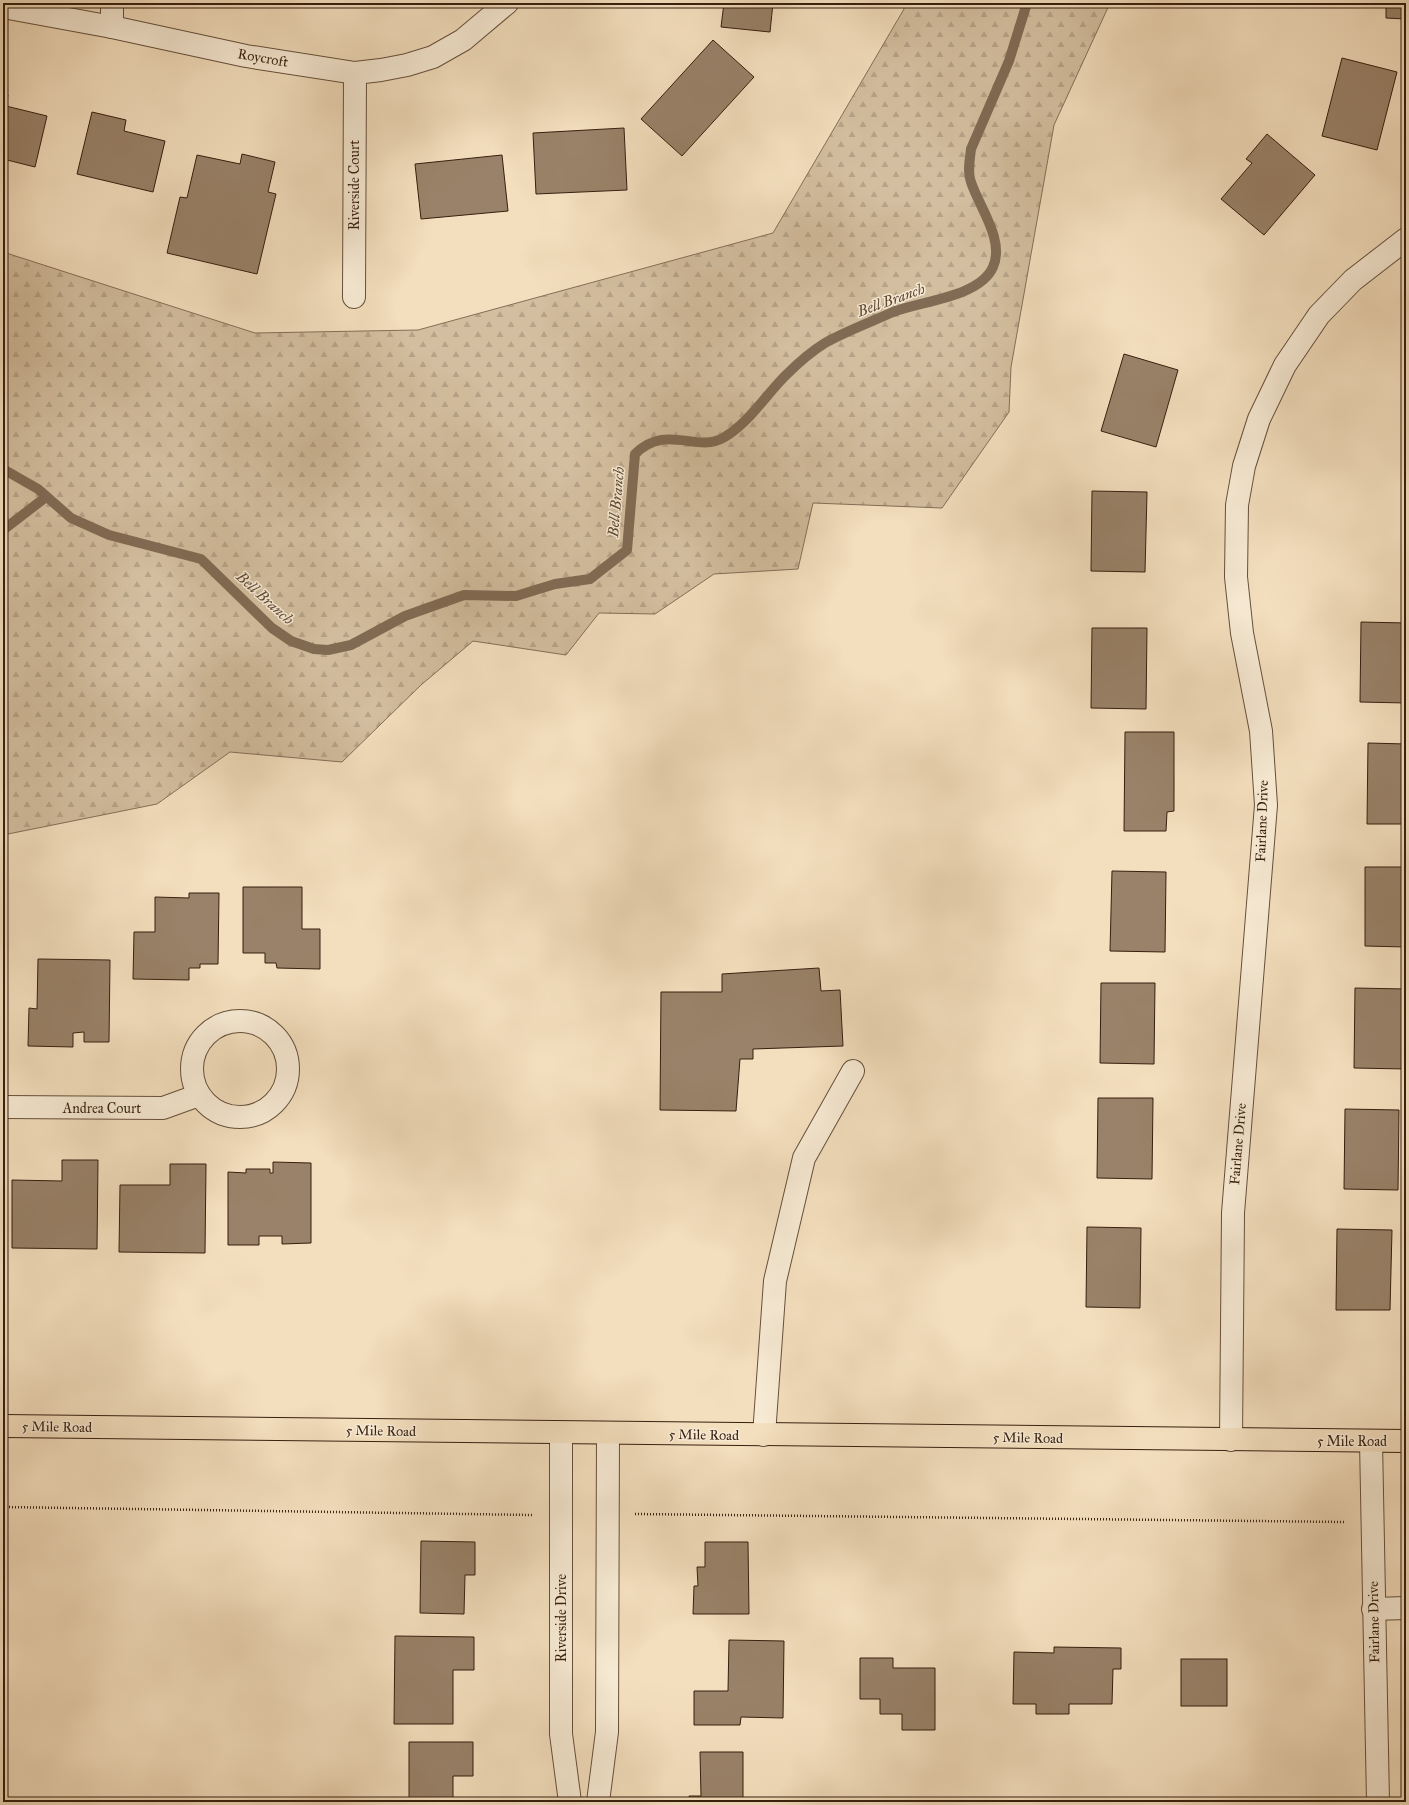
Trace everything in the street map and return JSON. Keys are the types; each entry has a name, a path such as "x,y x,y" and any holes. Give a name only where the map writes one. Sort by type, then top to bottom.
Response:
{"main road":[{"name":"5 Mile Road","path":"3,1426 608,1434 1406,1441"}],"street":[{"path":"112,3 112,26"},
{"name":"Roycroft","path":"3,7 112,26 246,56 355,73 407,65 433,56 463,40 507,3"},
{"name":"Riverside Court","path":"354,297 355,73"},
{"name":"Fairlane Drive","path":"1231,1440 1233,1212 1266,805 1261,731 1242,633 1236,577 1237,505 1244,466 1259,419 1285,365 1319,315 1353,280 1406,239"},
{"path":"231,1022 250,1022 267,1029 280,1043 287,1060 287,1079 280,1096 266,1110 248,1116 230,1116 212,1108 199,1095 192,1078 193,1059 200,1041 214,1029 231,1022"},
{"path":"764,1435 775,1281 804,1158 853,1071"},
{"name":"Andrea Court","path":"3,1107 163,1108 199,1095"},
{"name":"Riverside Drive","path":"561,1433 561,1734 570,1802"},
{"path":"598,1802 607,1732 608,1434"},
{"name":"Fairlane Drive","path":"1371,1441 1373,1609 1378,1802"},
{"path":"1373,1609 1406,1608"}],"path":[{"path":"3,1507 561,1516"},
{"path":"607,1514 1372,1522"}],"green space":[{"path":"904,3 1110,3 1054,125 1011,367 1009,412 942,508 813,503 798,569 714,574 655,614 599,613 566,655 473,641 421,685 342,762 230,752 157,804 3,835 3,252 255,333 418,330 773,233 904,9"}],"building":[{"path":"724,3 773,3 770,32 721,27"},
{"path":"1386,3 1406,3 1406,19 1386,18"},
{"path":"713,40 754,77 682,156 641,119"},
{"path":"1342,58 1397,72 1377,150 1322,136"},
{"path":"3,94 8,95 6,106 47,116 35,167 3,159"},
{"path":"92,112 126,120 124,131 165,141 153,192 77,174"},
{"path":"624,128 627,190 536,194 533,133"},
{"path":"1267,134 1315,175 1264,235 1221,199 1252,163 1246,159"},
{"path":"242,154 275,162 268,192 276,194 257,274 167,253 180,197 187,198 197,155 240,164"},
{"path":"502,155 508,211 421,219 415,164"},
{"path":"1124,354 1178,370 1156,447 1101,431"},
{"path":"1092,491 1147,492 1145,572 1091,571"},
{"path":"1361,622 1406,623 1406,703 1360,702"},
{"path":"1092,628 1147,628 1146,709 1091,708"},
{"path":"1125,732 1174,732 1174,811 1167,812 1166,831 1124,831"},
{"path":"1368,743 1406,744 1406,824 1367,824"},
{"path":"1365,867 1406,867 1406,947 1365,946"},
{"path":"1112,871 1166,872 1165,952 1110,951"},
{"path":"243,887 302,887 302,929 320,929 320,969 277,968 276,963 265,963 265,953 243,953"},
{"path":"189,893 219,893 218,964 200,964 200,968 189,968 189,980 133,979 134,932 155,932 155,897 189,898"},
{"path":"3,958 7,958 5,1019 3,1019"},
{"path":"38,959 110,960 109,1042 84,1042 84,1032 73,1033 73,1047 28,1046 29,1008 37,1009"},
{"path":"819,968 821,991 840,990 843,1046 753,1049 753,1059 740,1059 736,1111 660,1110 661,992 722,992 722,974"},
{"path":"1101,983 1155,983 1154,1064 1100,1063"},
{"path":"1355,988 1406,989 1406,1069 1354,1068"},
{"path":"1098,1098 1153,1098 1152,1179 1097,1178"},
{"path":"1345,1109 1399,1110 1398,1190 1344,1189"},
{"path":"62,1160 98,1160 97,1249 12,1248 12,1180 62,1181"},
{"path":"273,1162 311,1163 311,1243 282,1244 282,1236 259,1236 259,1245 228,1245 228,1172 246,1173 246,1169 270,1169 270,1173 273,1173"},
{"path":"170,1164 206,1164 205,1253 119,1252 120,1185 170,1185"},
{"path":"1087,1227 1141,1228 1140,1308 1086,1307"},
{"path":"1337,1229 1392,1230 1390,1310 1336,1310"},
{"path":"421,1541 475,1542 475,1575 465,1575 464,1614 420,1613"},
{"path":"705,1542 748,1542 749,1614 693,1614 694,1586 698,1586 697,1567 705,1567"},
{"path":"395,1636 474,1637 474,1670 453,1670 453,1724 394,1724"},
{"path":"729,1640 784,1641 783,1718 741,1717 740,1725 694,1725 694,1691 728,1691"},
{"path":"1054,1647 1121,1648 1121,1669 1113,1669 1112,1704 1069,1704 1069,1714 1036,1714 1036,1704 1013,1704 1014,1652 1054,1653"},
{"path":"860,1658 893,1658 893,1668 935,1668 935,1730 902,1730 902,1714 880,1714 880,1699 860,1699"},
{"path":"1181,1659 1227,1659 1227,1706 1181,1706"},
{"path":"409,1742 473,1742 473,1776 453,1776 453,1802 409,1802"},
{"path":"700,1752 743,1752 743,1802 690,1802 689,1796 701,1796"}],"waterway":[{"name":"Bell Branch","path":"3,469 38,489 71,518 109,535 201,559 272,628 291,641 314,649 328,650 351,645 405,616 464,595 516,596 555,584 590,579 627,550 635,454 647,445 658,441 669,439 713,442 723,438 740,426 778,384 809,354 825,343 893,312 963,292 976,285 986,277 993,267 996,257 996,246 990,224 970,178 969,166 971,149 1009,61 1027,3"},
{"path":"3,530 46,497"}]}
